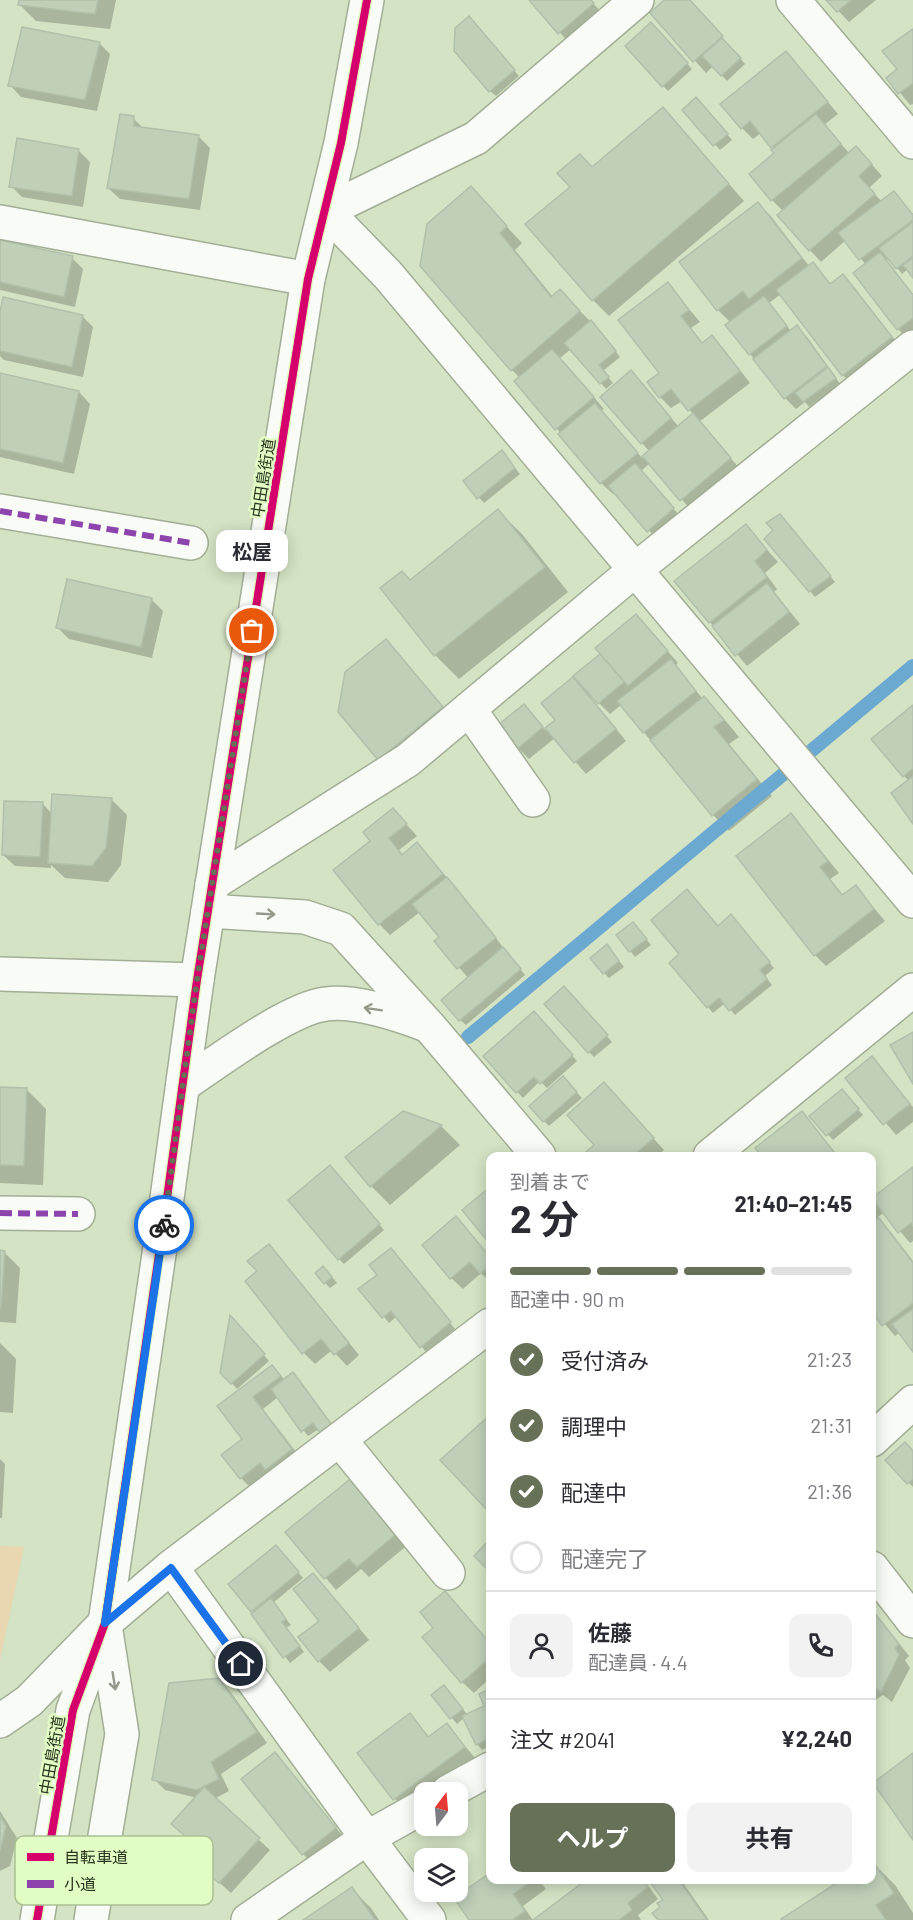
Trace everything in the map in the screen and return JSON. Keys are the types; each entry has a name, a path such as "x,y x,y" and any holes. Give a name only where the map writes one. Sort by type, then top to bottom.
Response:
{"street":[{"name":"中田島街道","path":"51,1836 73,1710 105,1623 197,980 308,279 341,143 367,0"},
{"path":"637,0 476,138 326,210 388,275 913,901"},
{"path":"793,0 913,142"},
{"path":"0,222 308,279"},
{"path":"210,897 408,760 636,569 913,347"},
{"path":"0,512 191,543"},
{"path":"469,709 533,800"},
{"path":"210,897 306,917 340,929 429,1026 536,1152"},
{"path":"0,974 197,980"},
{"path":"715,1152 913,990"},
{"path":"183,1085 296,1013 326,1004 387,1011 429,1026"},
{"path":"0,1213 78,1214"},
{"path":"0,1721 29,1701 105,1623 171,1568 486,1328"},
{"path":"876,1436 913,1402"},
{"path":"340,1440 448,1574"},
{"path":"171,1568 429,1920"},
{"path":"876,1573 913,1621"},
{"name":"中田島街道","path":"105,1623 123,1734 105,1836"},
{"path":"465,1782 486,1770"},
{"path":"248,1920 367,1838 414,1812"},
{"name":"中田島街道","path":"37,1920 40,1905"},
{"name":"中田島街道","path":"91,1920 94,1905"}],"shaded area":[{"path":"0,1546 24,1547 0,1660"}],"building":[{"path":"19,0 98,0 95,14 18,5"},
{"path":"529,0 591,0 594,3 558,34"},
{"path":"664,0 690,0 723,36 693,62 650,13"},
{"path":"826,0 851,0 837,12"},
{"path":"469,16 515,70 489,92 454,51 455,28"},
{"path":"651,22 688,63 662,87 625,46"},
{"path":"22,27 100,42 85,100 8,86"},
{"path":"913,29 913,83 898,94 886,78 897,69 882,51"},
{"path":"722,38 741,58 721,76 702,56"},
{"path":"786,51 828,102 771,148 750,121 741,129 720,104"},
{"path":"696,97 728,134 713,146 682,110"},
{"path":"663,107 729,184 592,301 525,224 570,187 557,173 580,154 592,167"},
{"path":"120,114 134,116 134,126 199,135 189,199 107,188"},
{"path":"816,114 841,144 771,201 749,174 774,153 771,150"},
{"path":"17,138 79,149 72,196 9,187"},
{"path":"856,146 872,164 859,176 875,194 809,251 777,215"},
{"path":"471,186 507,226 500,233 551,297 560,289 580,311 511,371 420,266 427,224"},
{"path":"894,191 913,215 913,220 859,260 838,233"},
{"path":"758,202 802,258 749,299 743,291 717,311 679,262"},
{"path":"913,222 913,256 896,269 879,248"},
{"path":"0,240 73,256 64,297 0,282"},
{"path":"880,252 913,295 913,318 897,330 853,273"},
{"path":"913,258 913,278 903,265"},
{"path":"813,262 830,284 843,274 892,337 842,376 776,290"},
{"path":"668,282 689,310 681,316 702,343 712,335 740,371 688,411 671,389 659,398 647,382 659,373 618,320"},
{"path":"764,296 787,326 749,355 725,325"},
{"path":"3,297 83,315 72,367 0,351 0,312"},
{"path":"591,320 616,351 599,365 609,377 600,384 564,343"},
{"path":"797,325 827,366 784,399 753,359"},
{"path":"552,349 594,397 555,430 514,381"},
{"path":"828,367 836,378 803,402 795,393"},
{"path":"631,370 671,418 641,444 600,397"},
{"path":"0,373 79,391 63,463 0,449"},
{"path":"595,403 638,453 600,484 558,434"},
{"path":"693,413 731,458 680,501 642,456"},
{"path":"502,450 515,468 477,499 463,481"},
{"path":"635,463 674,508 647,532 608,486"},
{"path":"498,509 545,567 434,656 380,588 402,571 410,580"},
{"path":"780,514 831,576 809,592 764,539 773,530 766,523"},
{"path":"746,524 767,550 755,561 767,577 709,623 674,581"},
{"path":"67,579 152,598 141,647 56,628"},
{"path":"767,583 789,612 735,656 712,626"},
{"path":"636,614 668,651 628,686 595,648"},
{"path":"386,639 443,707 378,760 338,712 345,672"},
{"path":"600,654 624,682 598,704 573,676"},
{"path":"671,659 696,691 643,733 617,701"},
{"path":"573,677 616,729 574,763 545,728 555,720 541,703"},
{"path":"704,696 724,720 714,727 757,779 712,816 650,740"},
{"path":"524,704 543,727 517,749 498,725"},
{"path":"913,705 913,768 903,777 871,739"},
{"path":"913,776 913,824 891,793"},
{"path":"52,794 112,798 106,848 92,866 48,863"},
{"path":"4,801 43,802 40,857 2,855"},
{"path":"393,808 407,824 389,838 402,855 417,842 443,874 378,925 333,870 370,841 363,832"},
{"path":"791,813 828,861 820,867 842,895 856,885 874,909 814,956 736,856"},
{"path":"447,877 496,938 457,969 434,941 439,937 412,904"},
{"path":"687,889 718,926 731,914 770,962 760,970 767,979 729,1011 719,998 707,1008 669,963 679,954 651,920"},
{"path":"633,922 647,939 629,952 616,935"},
{"path":"607,944 619,961 603,974 590,958"},
{"path":"503,947 521,969 459,1021 441,1000"},
{"path":"564,986 608,1035 588,1053 544,1004"},
{"path":"534,1011 573,1055 540,1084 534,1077 516,1093 483,1056"},
{"path":"913,1032 913,1084 890,1045"},
{"path":"872,1056 910,1104 883,1125 845,1078"},
{"path":"563,1076 577,1092 543,1122 529,1106"},
{"path":"604,1082 654,1138 638,1152 586,1152 594,1145 567,1115"},
{"path":"0,1087 27,1088 24,1166 0,1165"},
{"path":"842,1089 859,1109 826,1136 809,1116"},
{"path":"403,1111 442,1125 370,1187 345,1157"},
{"path":"802,1111 834,1152 758,1152 755,1148"},
{"path":"330,1165 380,1224 338,1260 288,1200"},
{"path":"913,1167 913,1226 911,1223 898,1233 876,1203 876,1195"},
{"path":"486,1190 486,1239 462,1210"},
{"path":"456,1216 486,1252 486,1269 480,1274 470,1262 450,1279 422,1245"},
{"path":"879,1218 913,1263 913,1303 882,1326 876,1317 876,1221"},
{"path":"269,1244 349,1343 334,1355 321,1339 302,1354 245,1281 257,1271 247,1261"},
{"path":"391,1248 451,1322 420,1348 391,1311 382,1318 358,1289 377,1275 369,1265"},
{"path":"0,1250 5,1251 1,1308 0,1308"},
{"path":"323,1266 332,1277 324,1284 315,1273"},
{"path":"913,1309 913,1352 892,1324"},
{"path":"230,1315 265,1354 231,1384 220,1373"},
{"path":"272,1365 281,1376 253,1397 292,1449 265,1470 260,1463 240,1479 221,1455 242,1439 217,1406"},
{"path":"293,1372 332,1425 320,1433 313,1423 301,1432 271,1389"},
{"path":"486,1419 486,1509 440,1460"},
{"path":"905,1442 913,1451 913,1479 907,1484 885,1460"},
{"path":"354,1476 400,1531 357,1567 349,1559 324,1579 285,1532"},
{"path":"486,1543 486,1568 474,1556"},
{"path":"276,1545 299,1572 251,1612 228,1584"},
{"path":"313,1573 359,1628 318,1662 298,1637 319,1621 293,1589"},
{"path":"445,1591 486,1638 486,1661 461,1683 422,1637 433,1628 420,1612"},
{"path":"271,1598 286,1619 282,1622 300,1646 283,1658 251,1614"},
{"path":"876,1615 899,1644 895,1648 899,1655 881,1692 876,1688"},
{"path":"219,1678 257,1732 211,1762 219,1779 197,1790 152,1780 169,1683"},
{"path":"444,1685 463,1709 450,1719 431,1695"},
{"path":"486,1691 486,1740 476,1745 462,1716 484,1706 479,1694"},
{"path":"410,1713 428,1737 447,1723 465,1747 417,1782 414,1782 414,1785 393,1800 357,1753"},
{"path":"275,1752 336,1828 302,1855 241,1779"},
{"path":"913,1753 913,1840 876,1787 876,1781"},
{"path":"204,1787 260,1838 219,1883 213,1878 213,1836 185,1836 171,1824"},
{"path":"0,1816 6,1826 0,1851"},
{"path":"876,1866 894,1893 876,1905 886,1920 781,1919 835,1884 876,1884"},
{"path":"486,1876 486,1884 527,1884 513,1894 525,1911 512,1920 469,1920 457,1902 468,1902 468,1888"},
{"path":"581,1884 645,1884 648,1887 628,1903 632,1910 619,1920 533,1920"},
{"path":"651,1884 682,1884 707,1920 658,1920 652,1913 660,1907 657,1903 663,1900"},
{"path":"352,1887 375,1920 303,1920"}],"waterway":[{"path":"468,1037 913,666"}],"marked path":[{"path":"0,511 191,543"},
{"path":"0,1213 78,1214"}],"cycle path":[{"path":"51,1836 73,1710 105,1623 197,980 308,279 341,143 367,0"},
{"path":"37,1920 40,1905"}],"way so far":[{"path":"164,1225 197,980 252,631"}],"place":[{"name":"松屋","path":"252,631"}],"route":[{"path":"164,1225 105,1623 171,1568 241,1664"}]}
